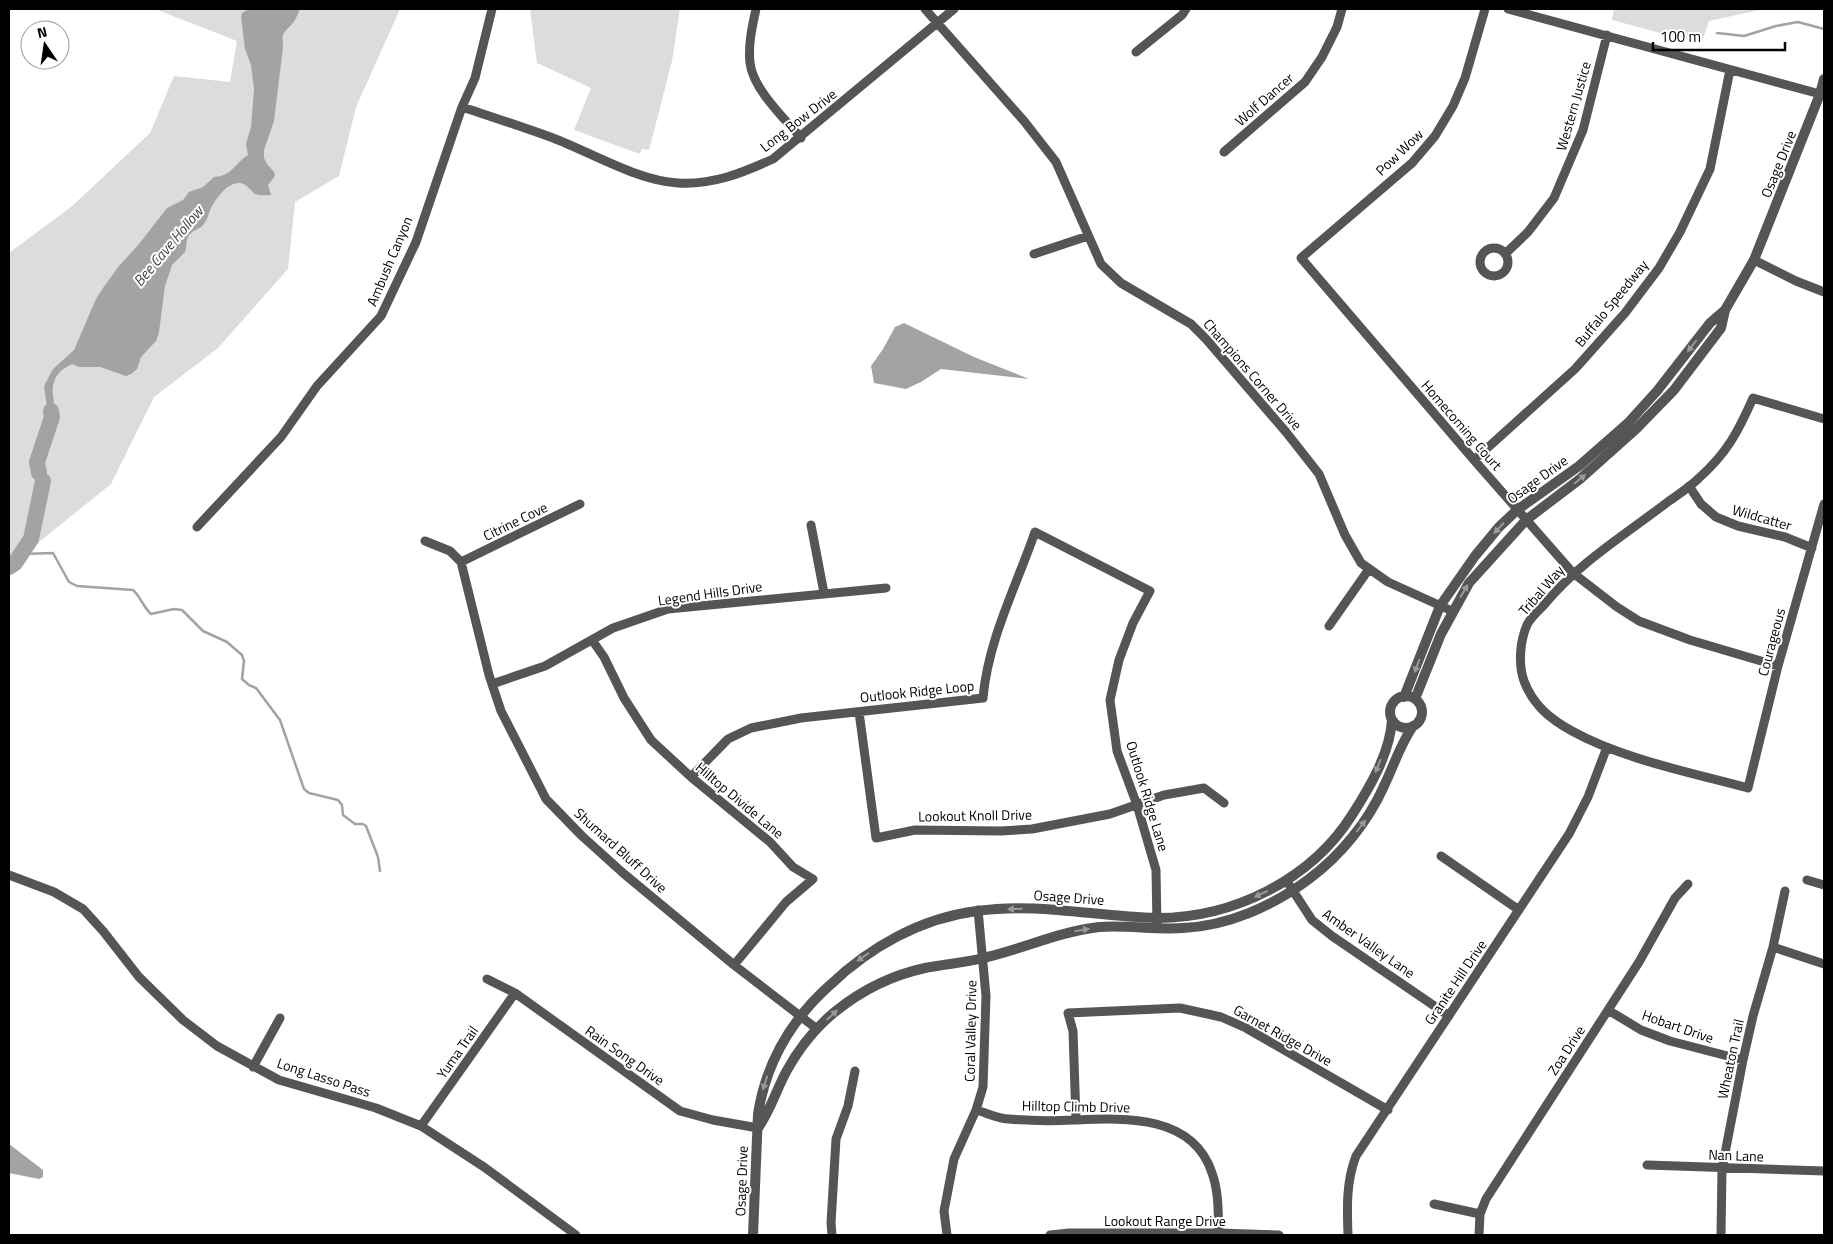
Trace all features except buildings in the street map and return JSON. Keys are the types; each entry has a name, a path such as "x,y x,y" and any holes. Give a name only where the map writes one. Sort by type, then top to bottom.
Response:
{"street":[{"name":"Ambush Canyon","path":"197,527 281,437 317,386 381,316 416,242 462,107 474,78 492,9"},
{"path":"756,9 750,34 750,66 760,88 801,138"},
{"name":"Champions Corner Drive","path":"925,9 1024,121 1056,162 1101,264 1121,283 1191,324 1280,424 1319,474 1345,535 1360,563 1388,582 1452,612"},
{"name":"Long Bow Drive","path":"462,107 553,138 654,179 676,183 695,183 725,179 746,172 773,159 801,138 954,9"},
{"path":"1136,52 1182,15 1186,9"},
{"name":"Wolf Dancer","path":"1224,152 1305,82 1322,57 1338,27 1342,9"},
{"name":"Pow Wow","path":"1301,258 1412,163 1435,136 1453,106 1464,78 1485,9"},
{"path":"1508,9 1820,94"},
{"name":"Western Justice","path":"1505,254 1528,232 1558,191 1583,130 1607,35"},
{"name":"Buffalo Speedway","path":"1474,460 1575,369 1625,312 1659,268 1680,232 1710,169 1730,70"},
{"name":"Osage Drive","path":"1415,699 1441,634 1468,583 1526,520 1580,479 1636,430 1674,390 1721,328 1725,310 1754,260 1820,94 1824,79"},
{"path":"1034,254 1088,236"},
{"name":"Homecoming Court","path":"1301,258 1573,573 1617,607 1639,621 1690,640 1778,666"},
{"path":"1754,260 1796,281 1824,292"},
{"name":"Osage Drive","path":"1404,697 1440,606 1475,556 1499,527 1517,510 1579,466 1628,422 1657,391 1710,323 1725,310"},
{"name":"Tribal Way","path":"1748,788 1607,747 1574,732 1554,720 1538,707 1529,694 1521,674 1520,653 1527,625 1573,573 1689,486 1724,454 1742,423 1753,398 1824,419"},
{"name":"Wildcatter","path":"1689,486 1701,504 1716,517 1738,526 1785,537 1812,548"},
{"name":"Citrine Cove","path":"461,562 580,504"},
{"name":"Courageous","path":"1748,788 1778,666 1824,504"},
{"path":"812,525 824,594"},
{"name":"Outlook Ridge Loop","path":"691,777 728,739 751,728 801,718 982,698 985,672 1004,611 1022,570 1035,532 1150,591"},
{"path":"425,541 450,552 461,562"},
{"name":"Shumard Bluff Drive","path":"461,562 492,684 501,711 546,799 582,836 734,965 817,1029"},
{"path":"1329,626 1369,569"},
{"name":"Legend Hills Drive","path":"492,684 545,666 613,628 668,609 886,588"},
{"name":"Outlook Ridge Lane","path":"1150,591 1132,622 1119,660 1110,700 1118,751 1137,805 1156,870 1157,923"},
{"name":"Hilltop Divide Lane","path":"592,640 604,657 624,698 651,740 691,777 770,842 793,867 813,880 786,902 734,965"},
{"path":"1404,697 1415,699 1422,713 1420,718 1413,726 1408,728 1399,726 1392,720 1390,710 1392,705 1395,701 1404,697"},
{"name":"Lookout Knoll Drive","path":"859,712 876,838 915,830 1001,831 1032,829 1095,818 1164,795 1204,788 1224,803"},
{"name":"Osage Drive","path":"758,1128 766,1117 786,1072 817,1029 835,1012 882,982 925,968 982,958 1077,930 1157,923 1221,909 1267,892 1286,880 1323,851 1344,829 1364,797 1377,770 1391,732 1392,720"},
{"name":"Osage Drive","path":"753,1235 758,1114 769,1070 800,1015 847,968 903,933 929,922 978,910 1031,908 1157,923 1182,929 1224,922 1247,914 1292,891 1329,862 1364,821 1384,786 1403,740 1413,726"},
{"name":"Granite Hill Drive","path":"1348,1235 1347,1199 1350,1173 1356,1156 1569,834 1588,797 1607,747"},
{"path":"1441,856 1519,910"},
{"name":"Long Lasso Pass","path":"9,875 54,892 83,909 103,931 138,977 183,1020 216,1046 279,1080 376,1108 421,1126 484,1167 576,1235"},
{"name":"Amber Valley Lane","path":"1286,880 1312,920 1332,936 1449,1016"},
{"path":"1807,880 1824,885"},
{"name":"Zoa Drive","path":"1479,1235 1480,1214 1486,1199 1639,962 1676,898 1688,884"},
{"name":"Wheaton Trail","path":"1721,1235 1722,1169 1742,1060 1773,947 1785,891"},
{"name":"Coral Valley Drive","path":"947,1235 944,1211 954,1159 976,1110 983,1087 986,996 978,910"},
{"path":"1773,947 1824,964"},
{"name":"Rain Song Drive","path":"487,979 515,994 680,1111 713,1120 758,1128"},
{"name":"Yuma Trail","path":"421,1126 515,994"},
{"name":"Garnet Ridge Drive","path":"1076,1120 1073,1031 1068,1013 1180,1008 1221,1017 1246,1028 1388,1110"},
{"name":"Hobart Drive","path":"1608,1010 1641,1030 1670,1041 1742,1060"},
{"path":"253,1067 280,1018"},
{"path":"832,1235 836,1139 848,1106 855,1071"},
{"name":"Hilltop Climb Drive","path":"976,1110 1007,1120 1110,1118 1167,1126 1185,1136 1200,1149 1212,1171 1217,1192 1219,1233"},
{"name":"Nan Lane","path":"1647,1166 1824,1171"},
{"path":"1434,1204 1480,1214"},
{"name":"Lookout Range Drive","path":"1050,1235 1069,1233 1279,1235"}],"shaded area":[{"path":"155,9 400,9 356,107 339,176 295,202 288,269 218,348 154,397 111,484 34,546 9,563 9,253 71,207 150,133 174,76 230,82 237,41"},
{"path":"530,9 680,9 672,61 649,150 642,149 640,154 574,130 591,88 537,63"},
{"path":"1614,9 1764,9 1709,21 1701,44 1612,20"}],"water":[{"path":"249,9 300,9 295,21 283,35 274,121 264,150 264,158 275,176 268,185 271,195 255,194 247,186 240,183 231,185 222,192 211,208 205,223 189,235 185,252 172,265 165,286 159,332 156,341 141,357 137,369 126,376 100,367 79,367 72,364 65,368 54,381 53,393 56,417 53,424 46,431 48,415 44,386 53,369 74,350 96,299 119,266 167,208 183,200 189,192 203,187 214,177 225,175 248,155 246,144 251,127 254,89 251,65 245,49 241,17 242,13"},
{"path":"904,323 974,357 1029,379 941,369 906,389 874,383 871,366 895,327"},
{"path":"9,1144 43,1170 43,1177 39,1179 9,1173"}],"waterway":[{"path":"1717,33 1744,36 1776,26 1798,22 1824,29"},
{"name":"Bee Cave Hollow","path":"39,473 37,462 52,417 51,411"},
{"name":"Bee Cave Hollow","path":"9,567 15,563 31,539 43,481"},
{"path":"21,554 53,553 69,582 77,586 133,590 151,614 174,609 182,610 203,631 227,642 242,655 244,661 242,679 256,688 280,720 304,789 309,793 338,800 342,805 343,815 355,824 366,826 378,857 380,871"}]}
